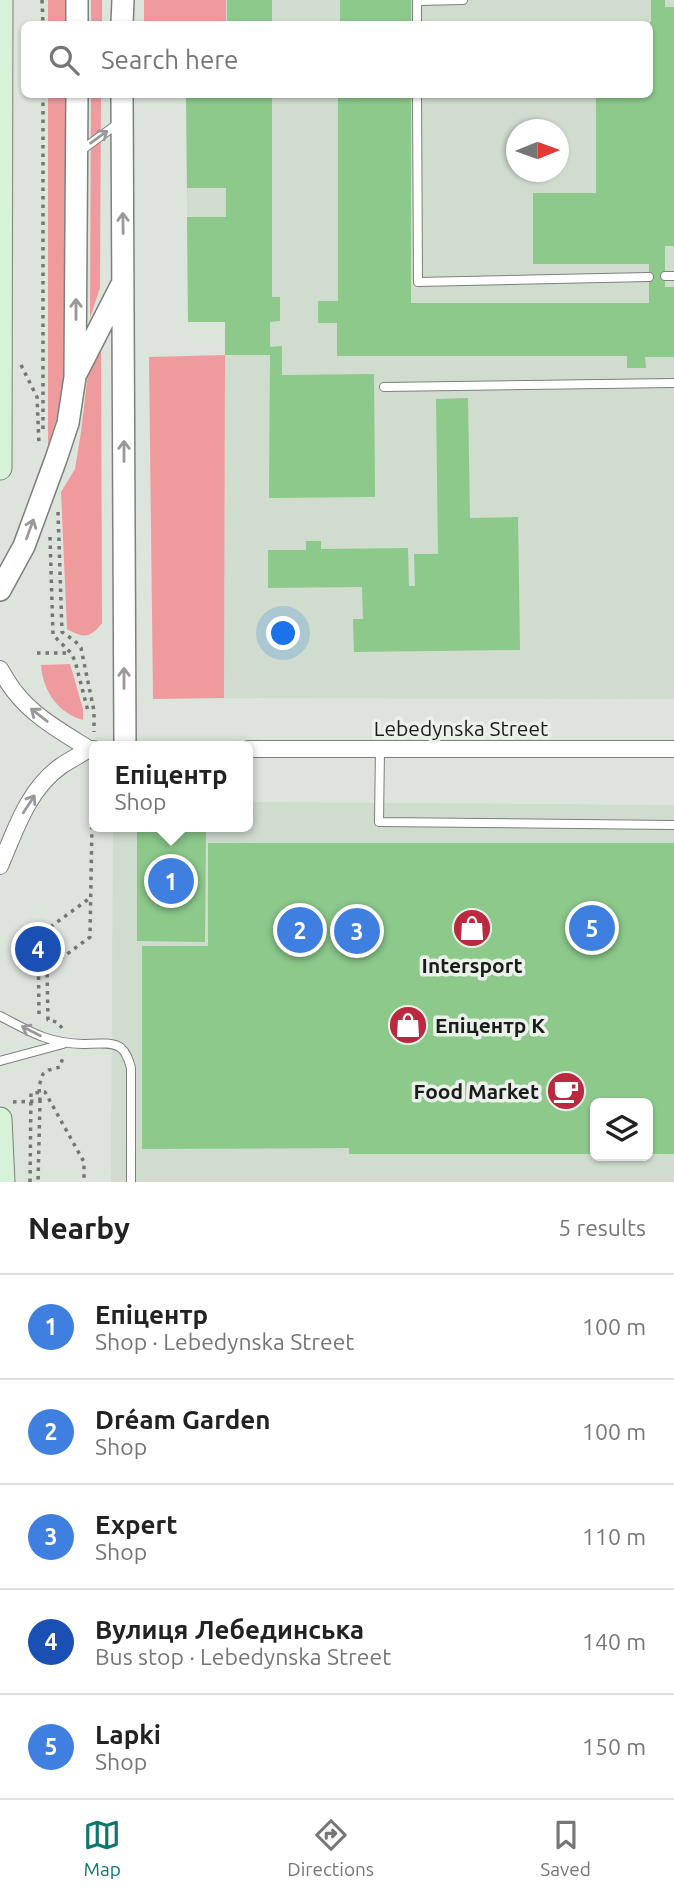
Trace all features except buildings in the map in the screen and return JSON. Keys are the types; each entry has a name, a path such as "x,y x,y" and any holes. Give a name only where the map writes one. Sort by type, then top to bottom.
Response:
{"main road":[{"path":"0,468 1,0"},
{"path":"3,1182 5,1111"}],"street":[{"path":"77,0 77,21"},
{"path":"122,0 122,21"},
{"path":"0,590 24,546 68,423 75,377 77,98"},
{"path":"122,98 125,741"},
{"path":"75,377 124,281"},
{"path":"0,669 15,693 33,710 89,747"},
{"name":"Lebedynska Street","path":"253,749 674,750"},
{"path":"0,866 24,810 43,784 58,768 89,751"}],"lane":[{"path":"417,21 417,1 463,0"},
{"path":"418,98 418,282 649,277"},
{"path":"77,153 122,120"},
{"path":"384,387 674,383"},
{"path":"380,749 379,822 674,825"},
{"path":"0,1016 48,1040 63,1044 112,1045 121,1048 131,1068 131,1182"},
{"path":"0,1060 63,1044"}],"path":[{"path":"43,0 43,21"},
{"path":"43,98 43,443"},
{"path":"19,360 37,397 39,452"},
{"path":"46,486 58,498 62,632 81,648 94,711 92,741"},
{"path":"50,530 53,635 71,653 75,661 88,711"},
{"path":"37,653 71,653"},
{"path":"38,1182 40,1093 43,1074 60,1067 63,1061 62,1027 57,1022 48,1020 47,969 90,937 91,832"},
{"path":"39,1014 38,936 90,898"},
{"path":"30,1182 31,1093 45,1092 84,1162 84,1182"},
{"path":"5,1111 30,1101 40,1101"}],"shaded area":[{"path":"48,0 67,0 67,21 48,21"},
{"path":"91,0 102,0 102,21 91,21"},
{"path":"144,0 226,0 226,21 144,21"},
{"path":"226,0 674,0 674,699 224,698 225,322 188,322 186,98 653,98 653,21 226,21"},
{"path":"48,98 67,98 66,375 60,408 48,446"},
{"path":"91,98 101,98 100,288 90,318"},
{"path":"101,342 102,623 94,632 82,635 67,629 61,492 75,469 90,356"},
{"path":"225,355 224,698 153,699 149,357"},
{"path":"70,664 83,709 83,720 66,712 53,700 42,675 41,665"},
{"name":"Епіцентр К","path":"253,802 674,805 674,1182 111,1182 113,832 253,832"}],"place":[{"name":"Епіцентр","path":"171,881"},
{"name":"Intersport","path":"472,928"},
{"name":"Lapki","path":"592,928"},
{"name":"Dréam Garden","path":"300,930"},
{"name":"Expert","path":"357,931"},
{"name":"Вулиця Лебединська","path":"38,949"},
{"name":"Епіцентр К","path":"408,1025"},
{"name":"Food Market","path":"566,1091"}]}
